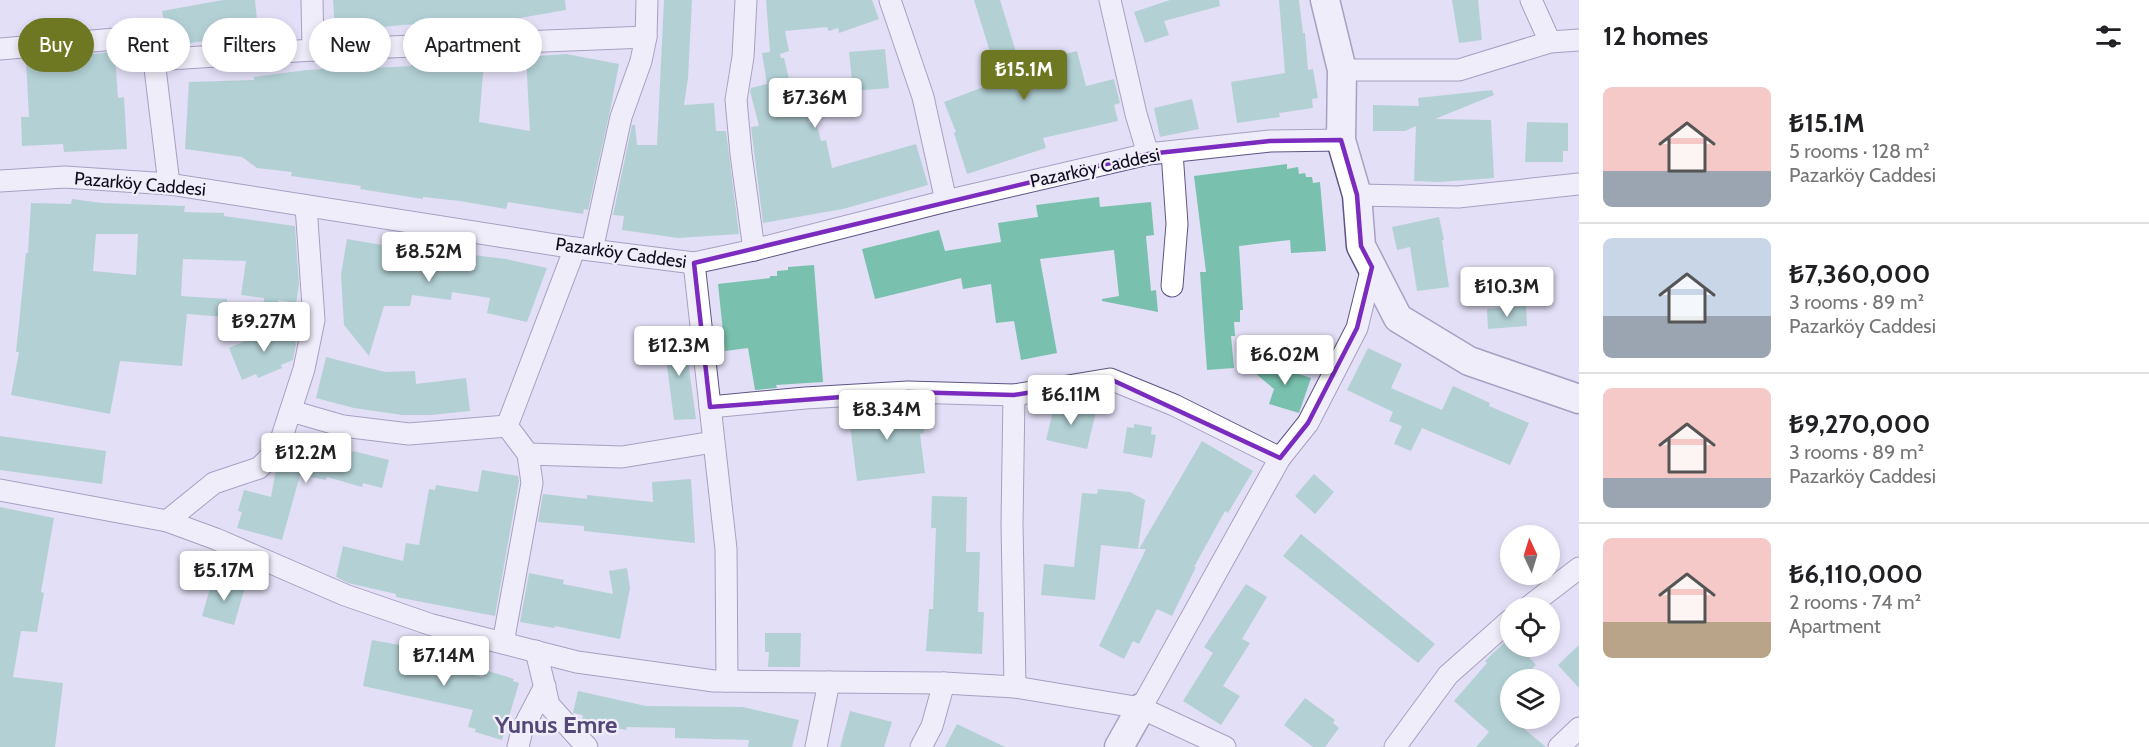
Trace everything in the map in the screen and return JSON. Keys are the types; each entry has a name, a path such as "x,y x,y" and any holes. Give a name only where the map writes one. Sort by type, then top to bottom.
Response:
{"street":[{"path":"312,0 312,18"},
{"path":"507,426 583,249 621,117 641,61 647,0"},
{"path":"746,0 736,99 754,250"},
{"path":"890,0 923,97 946,201"},
{"path":"1110,0 1136,114 1148,154"},
{"path":"1325,0 1342,70 1341,140 1357,195 1361,246 1398,318 1468,361 1579,399"},
{"path":"1531,0 1550,42"},
{"path":"391,47 645,37"},
{"path":"0,49 106,40"},
{"path":"1342,70 1459,70 1550,42 1579,40"},
{"path":"190,58 309,50"},
{"path":"155,72 169,184"},
{"name":"Pazarköy Caddesi","path":"0,181 65,177 169,184 583,249 694,264 946,201 1148,154 1270,141 1341,140"},
{"path":"1172,152 1177,224 1172,286"},
{"path":"1357,195 1458,197 1579,184"},
{"path":"167,521 214,483 259,468 279,449 304,369 314,320 306,206"},
{"path":"694,264 726,549 727,681"},
{"path":"1119,747 1280,458 1308,423 1357,328 1372,267"},
{"path":"710,407 908,392 1014,394 1110,379 1174,405 1280,458"},
{"path":"1014,394 1012,524 1015,687"},
{"path":"291,411 343,426 410,434 507,426"},
{"path":"503,643 532,483 528,454 507,426"},
{"path":"528,454 622,458 713,442"},
{"path":"0,490 167,521 216,539 345,595 432,625 577,662 714,681 944,683 1015,687 1141,708 1225,747"},
{"path":"1541,597 1579,568"},
{"path":"1395,747 1448,675 1500,629"},
{"path":"536,651 549,705 587,747"},
{"path":"816,747 829,682"},
{"path":"921,747 932,726 944,683"},
{"path":"518,747 522,730 545,686"},
{"path":"1559,747 1579,728"}],"highlighted area":[{"path":"1341,140 1357,195 1361,246 1372,267 1357,328 1308,423 1280,458 1110,379 1014,395 908,392 710,407 694,263 1148,154 1270,141"}],"building":[{"path":"223,0 255,0 257,18 202,18 202,41 190,43 190,18 163,18 162,11"},
{"path":"333,0 565,0 566,10 519,18 403,18 403,25 391,26 391,18 334,18"},
{"path":"664,0 692,0 688,78 684,105 714,103 716,131 726,131 739,234 678,238 622,230 624,216 613,215 632,125 635,125 637,145 657,145"},
{"path":"766,0 872,0 879,19 839,33 838,28 829,31 827,27 785,31 789,51 780,54 781,58 784,58 798,116 807,114 809,123 816,121 821,141 826,140 832,168 916,144 928,185 843,209 763,223 751,127 759,126 750,91 751,88 767,84 762,53 770,52"},
{"path":"974,0 1000,0 1020,65 1077,51 1086,86 1114,79 1120,103 1114,105 1118,121 1043,138 1046,148 967,174 954,133 956,132 944,102 999,81"},
{"path":"1170,0 1219,0 1220,6 1164,21 1169,35 1145,43 1134,12"},
{"path":"1279,0 1299,0 1308,70 1313,69 1318,98 1312,99 1313,108 1279,113 1280,117 1237,123 1231,82 1285,73"},
{"path":"1452,0 1478,0 1482,40 1459,43"},
{"path":"885,49 889,88 853,91 849,52"},
{"path":"106,53 106,72 116,72 118,98 124,97 127,149 64,152 63,144 22,146 21,117 29,117 27,72 94,72 94,54"},
{"path":"566,54 619,64 588,210 584,209 583,214 508,202 506,209 360,189 361,186 291,176 292,172 257,168 242,157 185,149 189,82 254,80 254,77 309,70 309,72 391,72 391,67 403,66 403,72 483,72 479,122 530,131 527,72 542,72 542,56"},
{"path":"1492,90 1494,95 1435,119 1491,120 1494,178 1439,182 1414,181 1416,126 1405,131 1373,131 1373,105 1419,106 1418,98"},
{"path":"1192,99 1199,129 1160,137 1154,108"},
{"path":"1527,122 1568,123 1568,151 1563,151 1563,162 1525,162"},
{"path":"1287,164 1287,169 1298,167 1299,174 1305,173 1306,177 1312,177 1313,183 1320,182 1326,251 1291,253 1290,240 1239,246 1243,310 1240,310 1240,322 1234,322 1235,336 1231,336 1234,368 1207,370 1200,272 1206,272 1194,176"},
{"path":"1099,197 1100,207 1151,202 1154,235 1146,236 1151,291 1156,290 1158,312 1102,301 1102,299 1119,296 1114,250 1040,259 1057,353 1021,360 1014,321 996,323 991,284 963,289 961,278 875,299 862,249 939,230 945,251 1001,242 998,223 1038,217 1036,205"},
{"path":"72,199 102,203 185,206 184,212 224,213 224,216 295,226 299,285 296,303 278,300 287,321 263,319 264,298 241,295 246,261 183,259 181,296 227,299 226,317 187,314 182,366 120,361 110,414 11,395 19,352 16,352 26,253 28,253 31,203 71,204","holes":["96,234 138,234 136,275 93,271"]},
{"path":"1439,217 1449,287 1417,291 1410,247 1397,250 1392,227"},
{"path":"347,239 424,252 424,249 506,259 547,268 527,322 487,313 490,298 452,292 451,300 412,295 410,306 384,306 369,356 344,325 341,275"},
{"path":"814,265 823,382 776,385 777,388 755,390 748,348 725,351 718,284 770,278 770,276 777,276 777,271 788,270 788,267"},
{"path":"1526,306 1527,326 1488,329 1487,309"},
{"path":"287,323 296,344 293,360 281,365 282,368 258,378 256,374 242,380 229,348"},
{"path":"684,333 696,419 674,420 663,336"},
{"path":"1368,348 1402,364 1391,388 1442,410 1453,386 1490,403 1489,406 1529,423 1510,465 1422,428 1411,451 1394,444 1402,426 1389,421 1393,412 1347,390"},
{"path":"326,357 385,372 415,371 416,384 466,378 470,411 402,415 354,408 316,398"},
{"path":"1268,358 1280,368 1311,378 1299,413 1269,404 1274,389 1255,373"},
{"path":"1055,403 1096,412 1087,449 1046,440"},
{"path":"920,405 924,433 920,434 925,473 857,481 848,410"},
{"path":"1134,424 1152,427 1151,434 1156,435 1152,458 1123,453 1127,427 1134,428"},
{"path":"0,436 106,451 102,484 0,470"},
{"path":"299,441 389,460 382,488 363,483 362,487 327,477 326,480 300,475 282,540 237,528 242,512 238,511 244,490 271,497 276,469 287,458 293,445 298,447"},
{"path":"1202,441 1253,471 1228,513 1225,511 1194,567 1196,567 1172,616 1157,609 1139,644 1133,641 1124,659 1099,646 1146,549 1139,549"},
{"path":"482,470 518,476 519,481 495,616 396,597 396,594 348,583 336,577 343,546 403,561 406,543 419,545 429,489 435,490 436,485 478,492"},
{"path":"1314,474 1334,492 1315,514 1295,496"},
{"path":"691,479 695,543 584,531 584,526 538,522 543,494 587,499 587,495 653,502 652,482"},
{"path":"1098,489 1130,492 1145,500 1138,549 1101,545 1095,600 1041,595 1044,564 1074,567 1082,493 1097,494"},
{"path":"932,496 967,497 966,552 980,552 978,612 984,612 982,654 926,651 929,609 933,609 936,528 931,528"},
{"path":"0,507 54,518 41,592 44,593 37,632 21,631 13,677 63,683 55,747 0,747"},
{"path":"1301,534 1435,644 1418,663 1283,556"},
{"path":"627,568 630,588 620,639 555,626 554,628 520,622 529,573 564,580 563,584 613,594 609,571"},
{"path":"213,578 245,587 234,625 202,616"},
{"path":"1246,584 1267,597 1242,639 1250,643 1223,686 1240,696 1221,725 1183,701 1213,653 1204,647"},
{"path":"765,633 801,633 800,667 768,667 769,652 765,652"},
{"path":"372,640 405,646 403,658 483,677 485,670 514,679 513,681 519,683 502,740 475,732 476,729 468,727 473,710 363,686"},
{"path":"1579,645 1579,688 1558,665"},
{"path":"1500,647 1500,657 1529,657 1536,665 1532,669 1500,669 1500,729 1524,729 1546,747 1476,747 1489,732 1454,701 1487,663 1485,661"},
{"path":"578,691 646,706 743,707 799,720 792,747 748,747 749,740 675,738 675,728 627,727 626,730 582,721 583,715 573,713"},
{"path":"1305,698 1335,720 1333,723 1339,728 1325,747 1313,747 1284,725"},
{"path":"850,711 892,722 884,747 840,747"},
{"path":"957,724 1005,747 945,747"}],"district":[{"name":"Yunus Emre","path":"556,724"}]}
